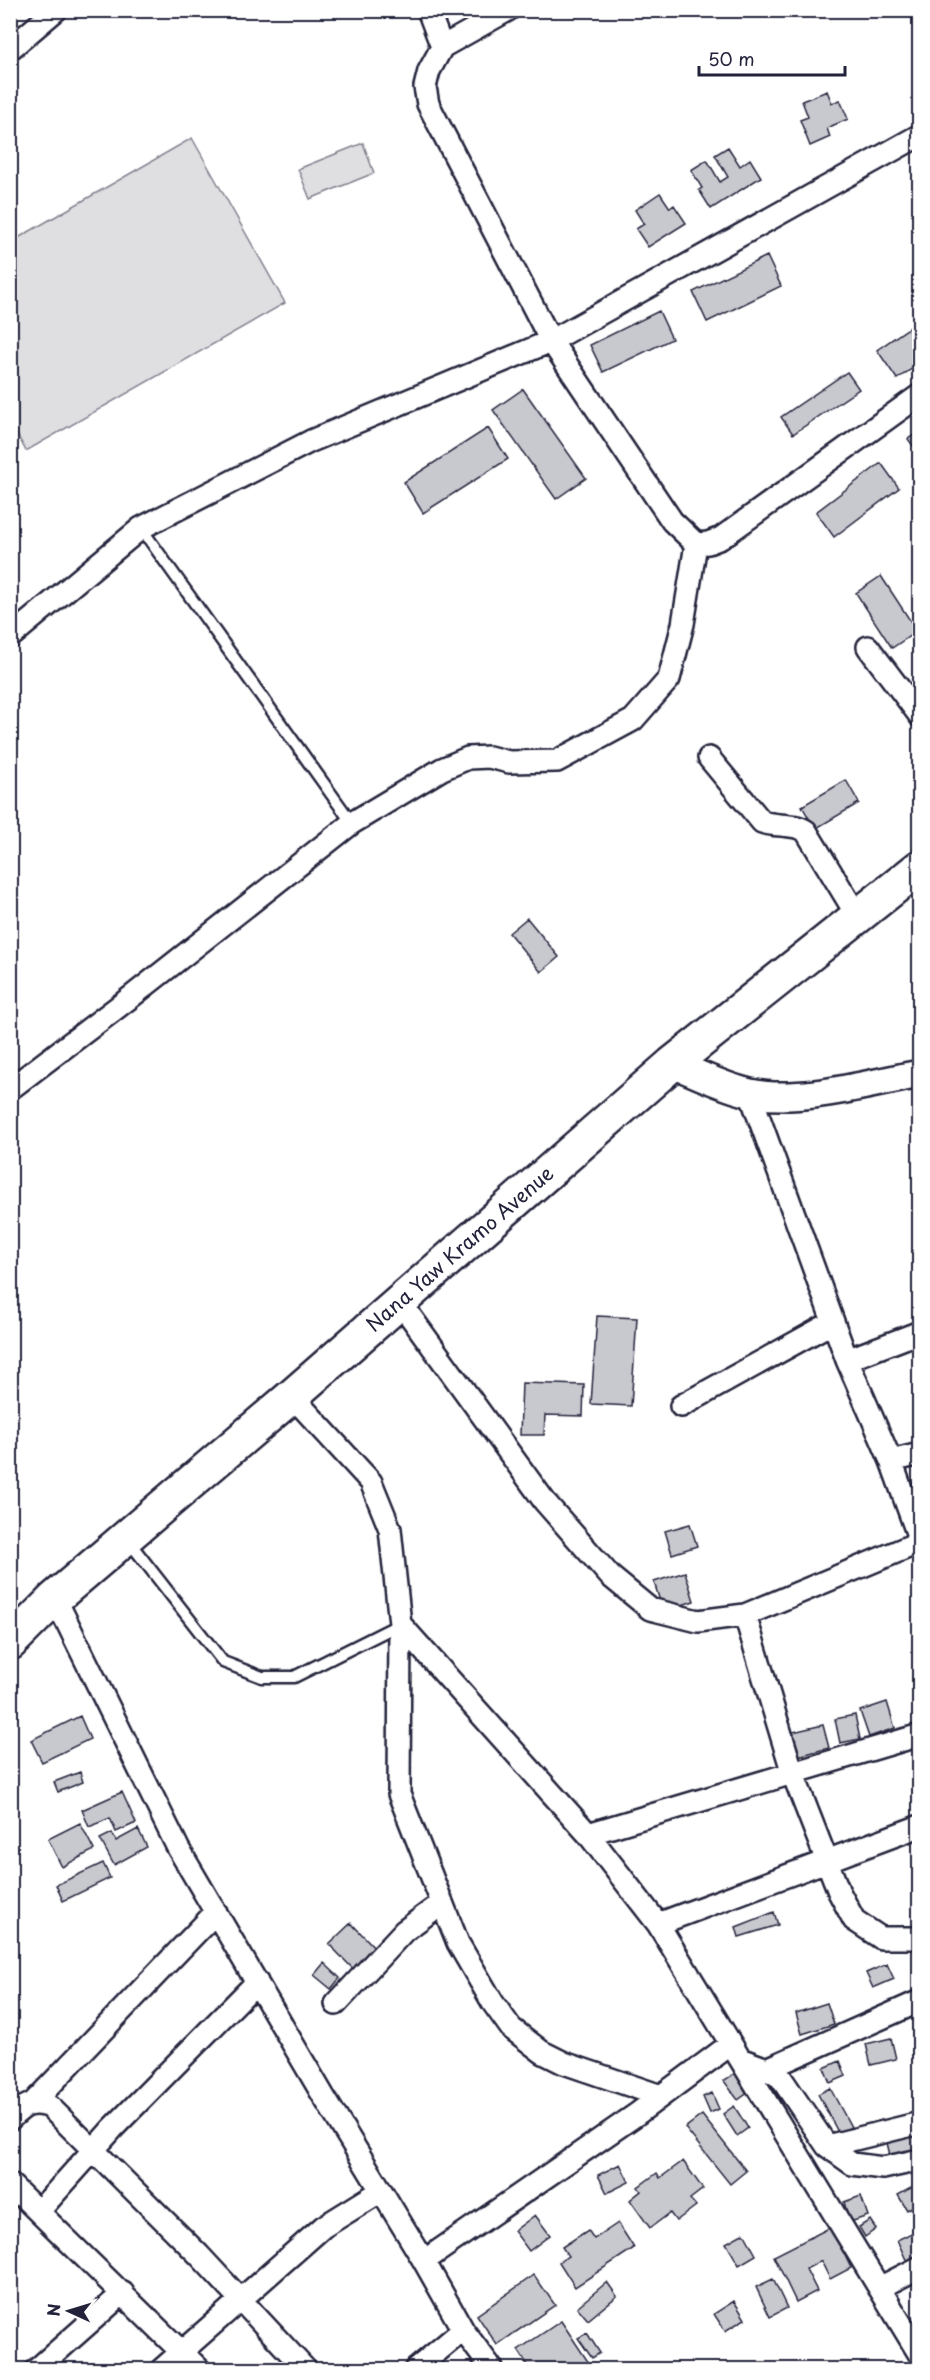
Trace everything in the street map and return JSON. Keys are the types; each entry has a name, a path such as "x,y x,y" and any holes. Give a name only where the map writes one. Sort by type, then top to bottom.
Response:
{"main road":[{"name":"Nana Yaw Kramo Avenue","path":"10,1643 55,1598 292,1396 672,1064 920,867"}],"street":[{"path":"10,49 56,10"},
{"path":"428,10 442,47"},
{"path":"508,10 442,47 429,71 425,87 428,104 551,341 672,521 696,544 708,543 721,538 920,395"},
{"path":"10,638 141,528 311,441 551,341 920,135"},
{"path":"10,1089 131,998 352,823 442,769 468,758 489,757 509,762 557,761 633,720 669,680 682,624 696,544"},
{"path":"868,647 920,716"},
{"path":"709,758 762,822 770,825 800,827 806,831 858,917"},
{"path":"672,1064 750,1093 781,1096 806,1095 920,1074"},
{"path":"400,1302 545,1502 610,1576 650,1609 698,1621 745,1616 920,1542 891,1461 847,1360 750,1093"},
{"path":"681,1406 833,1322"},
{"path":"847,1360 920,1332"},
{"path":"292,1396 371,1482 390,1529 400,1624 399,1794 458,1943 493,2003 511,2028 542,2052 564,2063 661,2096"},
{"path":"891,1461 920,1454"},
{"path":"55,1598 178,1848 463,2330 493,2370"},
{"path":"745,1616 793,1774 839,1892 854,1920 881,1938 914,1938"},
{"path":"400,1624 588,1834 658,1924 920,2355"},
{"path":"588,1834 920,1735"},
{"path":"658,1924 920,1826"},
{"path":"336,2004 404,1931 442,1903"},
{"path":"10,2118 23,2107 34,2102 216,1912"},
{"path":"39,2211 93,2151 257,1982"},
{"path":"767,2069 920,2001"},
{"path":"424,2261 661,2096 736,2051"},
{"path":"736,2051 781,2078 827,2146 852,2164 883,2168 920,2160"},
{"path":"34,2102 49,2106 199,2255 306,2370"},
{"path":"827,2146 920,2123"},
{"path":"10,2184 200,2370"},
{"path":"161,2370 323,2227 381,2190"},
{"path":"879,2288 920,2267"},
{"path":"36,2370 123,2293"},
{"path":"416,2370 463,2330"}],"lane":[{"path":"141,528 352,823"},
{"path":"126,1538 223,1662 262,1677 294,1677 400,1624"}],"shaded area":[{"path":"192,138 285,303 26,451 11,423 11,242"},
{"path":"363,143 374,173 310,199 298,169"}],"building":[{"path":"827,91 832,103 840,100 848,119 827,128 830,137 810,146 800,120 808,117 802,101"},
{"path":"728,147 740,166 750,159 761,177 711,209 699,190 702,188 691,170 707,160 720,182 728,177 715,155"},
{"path":"660,193 670,208 674,205 686,223 648,247 636,229 644,224 635,210"},
{"path":"767,256 781,286 707,322 693,292"},
{"path":"659,311 672,339 603,372 590,345"},
{"path":"920,320 920,363 897,379 877,350"},
{"path":"847,372 859,389 793,434 781,417"},
{"path":"523,389 586,478 556,499 493,410"},
{"path":"488,428 508,459 423,513 404,482"},
{"path":"920,431 920,455 908,439"},
{"path":"881,463 899,488 834,537 816,512"},
{"path":"881,576 917,631 892,648 856,593"},
{"path":"846,780 859,803 815,829 802,806"},
{"path":"527,918 559,957 541,972 509,933"},
{"path":"597,1316 637,1318 631,1406 591,1404"},
{"path":"522,1383 584,1385 583,1416 545,1415 544,1435 520,1435"},
{"path":"690,1524 697,1546 672,1554 665,1531"},
{"path":"685,1572 694,1601 663,1611 654,1582"},
{"path":"887,1702 895,1728 869,1737 860,1711"},
{"path":"855,1715 860,1739 840,1743 835,1719"},
{"path":"80,1716 90,1739 42,1762 31,1740"},
{"path":"823,1725 829,1748 798,1756 793,1732"},
{"path":"80,1772 83,1782 58,1792 54,1782"},
{"path":"122,1792 136,1823 116,1832 110,1818 89,1827 82,1810"},
{"path":"80,1823 94,1850 62,1867 48,1839"},
{"path":"138,1829 147,1847 114,1865 100,1839 112,1833 116,1841"},
{"path":"103,1863 110,1878 63,1901 56,1885"},
{"path":"774,1912 778,1925 739,1937 736,1927"},
{"path":"351,1923 380,1953 358,1974 329,1944"},
{"path":"324,1963 340,1978 331,1989 314,1975"},
{"path":"887,1964 894,1979 873,1988 866,1973"},
{"path":"827,2003 834,2024 802,2034 796,2013"},
{"path":"891,2038 896,2059 871,2065 866,2044"},
{"path":"840,2061 846,2076 830,2083 824,2068"},
{"path":"735,2073 749,2092 738,2100 724,2081"},
{"path":"830,2088 851,2127 839,2134 818,2094"},
{"path":"712,2093 719,2109 710,2113 703,2097"},
{"path":"734,2106 748,2128 737,2136 723,2114"},
{"path":"702,2115 746,2171 730,2184 685,2128"},
{"path":"914,2132 918,2148 890,2155 886,2139"},
{"path":"683,2161 703,2189 690,2199 696,2206 676,2221 670,2213 650,2228 630,2200 641,2191 638,2187 657,2173 660,2178"},
{"path":"620,2164 629,2182 607,2193 598,2175"},
{"path":"920,2183 920,2202 907,2210 898,2195"},
{"path":"861,2196 868,2216 850,2222 844,2202"},
{"path":"535,2215 550,2235 529,2251 514,2231"},
{"path":"870,2220 876,2229 865,2237 859,2227"},
{"path":"618,2223 634,2248 575,2287 559,2262 568,2256 562,2247 588,2230 594,2239"},
{"path":"831,2227 851,2268 830,2279 821,2261 806,2269 817,2291 796,2302 774,2256"},
{"path":"920,2229 920,2258 908,2264 897,2240"},
{"path":"744,2233 756,2255 739,2265 726,2243"},
{"path":"534,2275 555,2305 497,2345 477,2315"},
{"path":"773,2279 787,2308 770,2317 756,2287"},
{"path":"607,2282 617,2296 588,2320 577,2307"},
{"path":"734,2301 745,2319 725,2331 714,2314"},
{"path":"561,2321 589,2363 580,2370 531,2370 518,2350"},
{"path":"587,2333 600,2353 592,2358 578,2338"}]}
